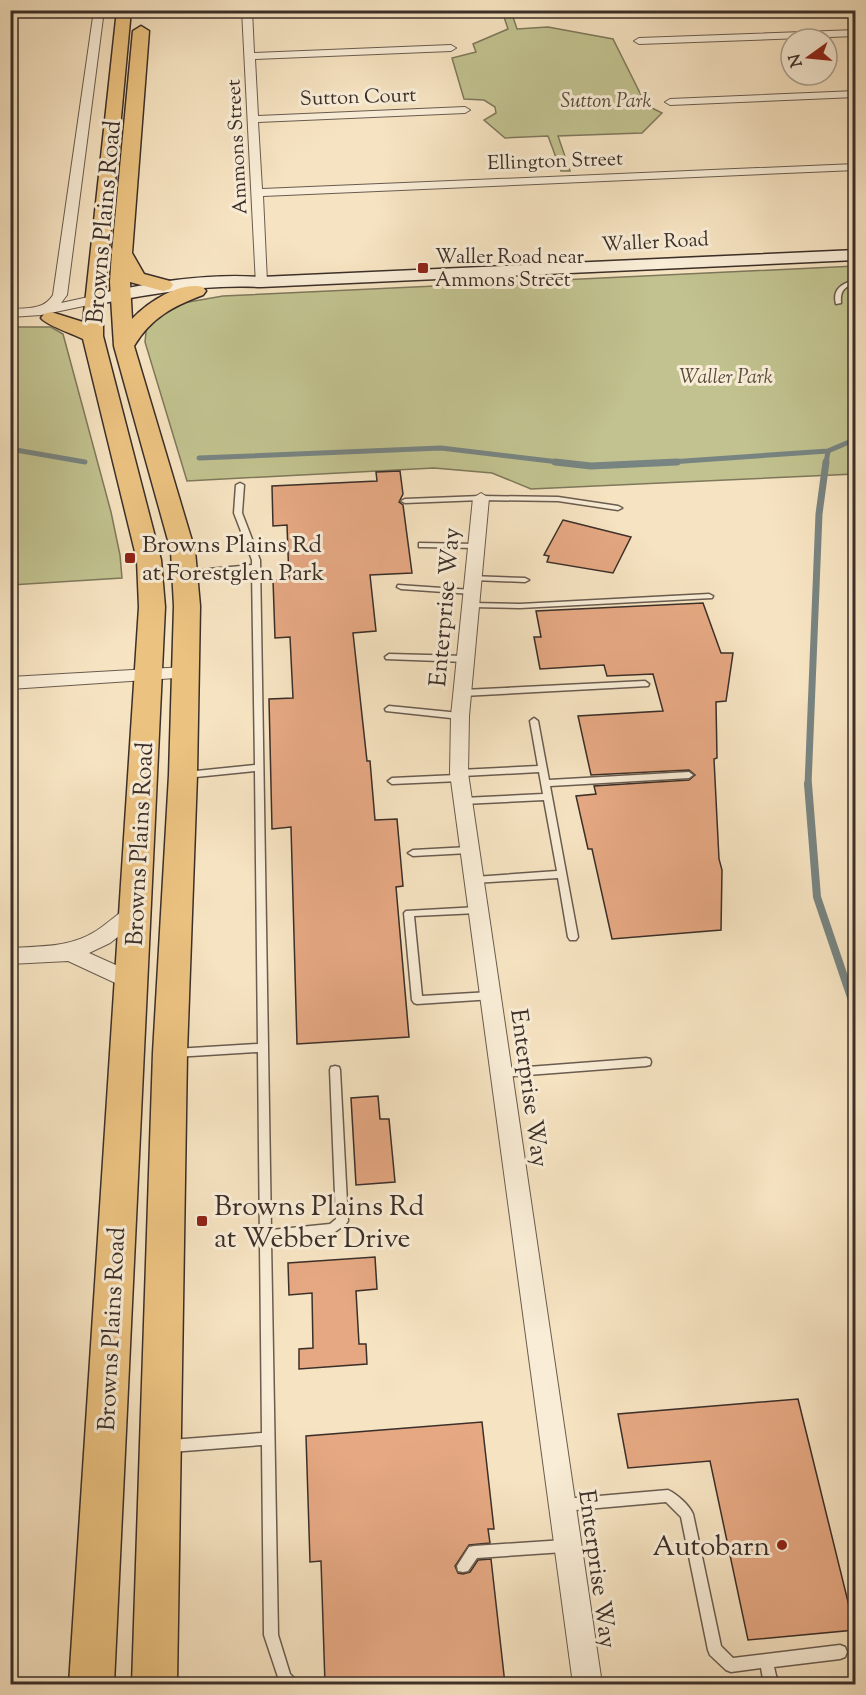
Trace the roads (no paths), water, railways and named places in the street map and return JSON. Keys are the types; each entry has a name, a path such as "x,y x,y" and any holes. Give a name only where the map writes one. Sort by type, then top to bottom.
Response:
{"main road":[{"name":"Browns Plains Road","path":"91,1684 152,607 149,560 99,368 93,336 93,305 124,10"},
{"name":"Browns Plains Road","path":"143,10 119,299 124,346 183,551 187,606 183,776 170,1053 155,1684"},
{"path":"122,252 137,278 163,285"},
{"path":"124,346 137,322 168,300 196,291"},
{"path":"46,315 71,324 93,336"},
{"path":"156,1635 176,1684"}],"street":[{"name":"Browns Plains Road","path":"46,315 57,300 61,286 99,10"},
{"name":"Ammons Street","path":"247,10 261,282"},
{"path":"639,41 855,33"},
{"path":"250,56 451,48"},
{"path":"670,102 855,94"},
{"name":"Sutton Court","path":"253,119 465,110"},
{"name":"Ellington Street","path":"257,193 855,167"},
{"name":"Waller Road","path":"119,299 196,291 241,283 855,255"},
{"name":"Waller Road","path":"93,305 163,285 229,280 241,283"},
{"path":"10,320 93,305"},
{"path":"10,313 46,315"},
{"name":"Enterprise Way","path":"481,498 460,716 459,775 588,1684"},
{"path":"10,683 185,672"},
{"path":"10,956 70,953 103,937 135,913"},
{"path":"70,953 131,981"}],"lane":[{"path":"838,303 837,293 840,288 855,282"},
{"path":"240,485 238,513 256,560 271,1635 288,1681"},
{"path":"405,501 481,498 558,499 618,508"},
{"path":"422,545 477,546"},
{"path":"185,573 256,567"},
{"path":"472,592 525,580"},
{"path":"401,587 472,592 520,606 709,596"},
{"path":"389,657 466,659"},
{"path":"463,693 645,684"},
{"path":"389,710 460,716"},
{"path":"534,721 573,937"},
{"path":"183,776 259,768"},
{"path":"392,781 543,769"},
{"path":"545,783 689,775"},
{"path":"463,801 548,797"},
{"path":"413,853 470,850"},
{"path":"474,880 562,874"},
{"path":"478,910 409,913 417,1000 490,996"},
{"path":"170,1053 262,1048"},
{"path":"501,1073 646,1062"},
{"path":"265,1236 332,1229 342,1221 334,1070"},
{"path":"160,1447 268,1439"},
{"path":"561,1505 668,1496 687,1514 715,1650 731,1665 840,1652"},
{"path":"463,1566 474,1552 567,1545"},
{"path":"766,1661 771,1684"}],"waterway":[{"path":"828,451 856,439"},
{"path":"199,458 441,448 567,463"},
{"path":"10,449 85,462"},
{"path":"657,463 828,451"},
{"path":"826,463 828,451"},
{"path":"555,462 591,466 657,463"},
{"path":"657,463 677,462"},
{"path":"808,784 819,514 826,462"},
{"path":"808,784 817,897 856,1012"}],"place":[{"name":"Waller Road near Ammons Street","path":"423,268"},
{"name":"Browns Plains Rd at Forestglen Park","path":"130,558"},
{"name":"Browns Plains Rd at Webber Drive","path":"202,1221"},
{"name":"Autobarn","path":"782,1545"}],"park label":[{"name":"Sutton Park","path":"606,100"},
{"name":"Waller Park","path":"726,376"}]}
